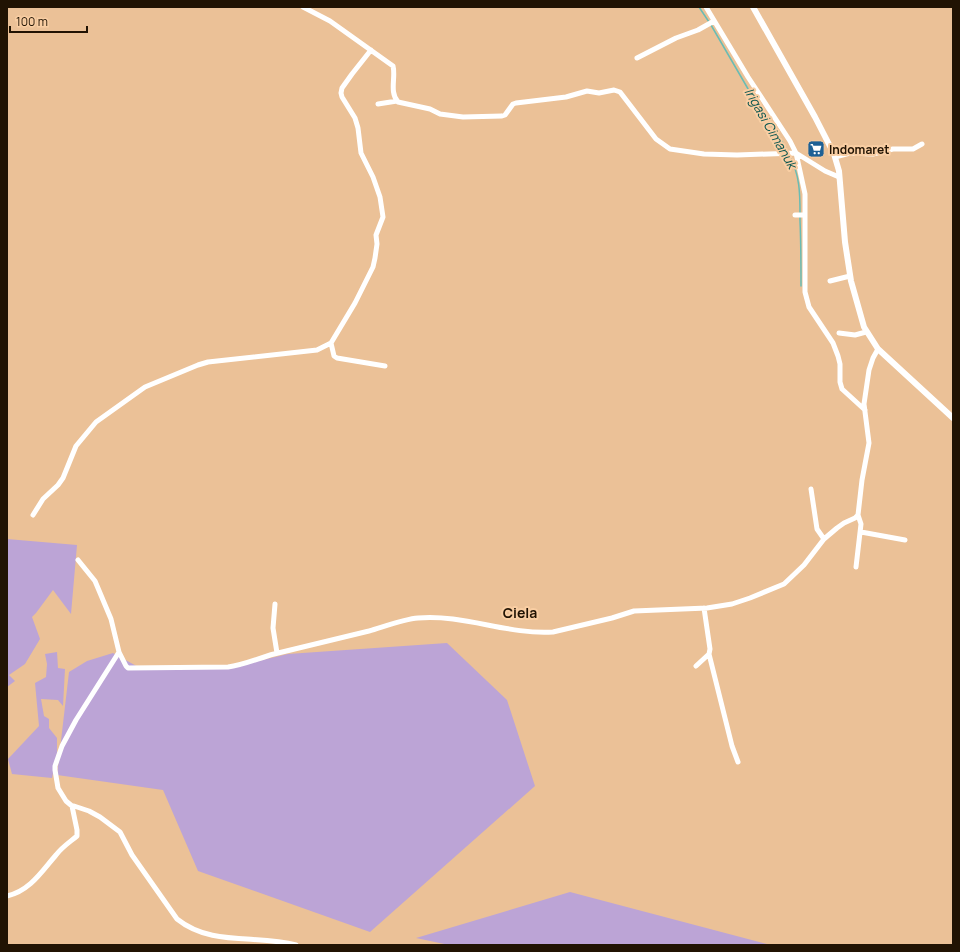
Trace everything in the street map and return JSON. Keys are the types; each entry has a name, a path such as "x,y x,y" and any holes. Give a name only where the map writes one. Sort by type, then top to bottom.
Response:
{"main road":[{"path":"753,7 815,117 835,157 838,166 845,242 850,276 866,332 878,349 953,418"}],"street":[{"path":"706,7 712,22 790,141 795,153 805,194 800,215 806,298 809,307 833,343 840,364 840,382 842,389 865,407"},
{"path":"307,8 330,20 393,66 394,91 397,101"},
{"path":"637,58 712,22"},
{"path":"32,515 43,499 58,485 63,478 76,446 96,422 145,387 208,362 317,350 331,343 356,303 373,267 377,244 376,236 382,217 380,198 373,177 361,152 358,128 341,93 342,88 371,50"},
{"path":"378,104 397,101 430,109 436,113 445,115 463,117 499,117 505,115 516,102 566,97 587,91 599,93 617,90 656,138 670,149 704,154 753,156 795,153 825,172 839,177"},
{"path":"835,157 850,153 873,154 893,149 912,149 922,144"},
{"path":"830,281 850,276"},
{"path":"839,333 856,335 866,332"},
{"path":"331,343 334,356 337,358 385,366"},
{"path":"856,567 861,532 861,521 858,515 860,492 869,443 865,395 869,370 878,349"},
{"path":"811,489 817,529 824,539"},
{"path":"78,560 95,581 110,618 120,652 128,668 158,669 228,667 237,666 277,653 339,639 417,618 443,618 521,631 544,633 612,618 634,611 704,608 732,604 784,584 796,573 824,539 837,528 858,515"},
{"path":"861,532 905,540"},
{"path":"275,604 273,628 277,653"},
{"path":"704,608 710,643 709,654 712,669 732,746 738,762"},
{"path":"7,896 24,890 33,882 56,854 77,836 72,806 63,795 56,780 54,770 59,753 76,720 120,652"},
{"path":"696,666 705,656 709,654"},
{"path":"72,806 89,811 100,817 120,832 135,860 183,924 195,931 220,938 278,941 296,945"}],"shaded area":[{"path":"7,539 77,545 71,614 53,590 32,617 40,639 25,664 9,675 15,681 7,687"},
{"path":"447,643 507,700 535,786 370,932 198,871 163,790 57,775 69,672 87,661 113,653 140,668 237,666 288,654"},
{"path":"57,652 58,668 65,669 63,706 58,700 41,699 44,716 49,719 49,728 57,738 57,753 52,778 12,774 8,759 39,726 35,683 46,677 47,664 45,654"},
{"path":"570,892 771,945 449,945 416,938"}],"waterway":[{"name":"Irigasi Cimanuk","path":"699,7 709,22"},
{"name":"Irigasi Cimanuk","path":"711,25 751,94 788,152"},
{"name":"Irigasi Cimanuk","path":"789,155 796,171 799,187 801,286"}],"place":[{"name":"Indomaret","path":"816,149"}],"district":[{"name":"Ciela","path":"520,612"}]}
